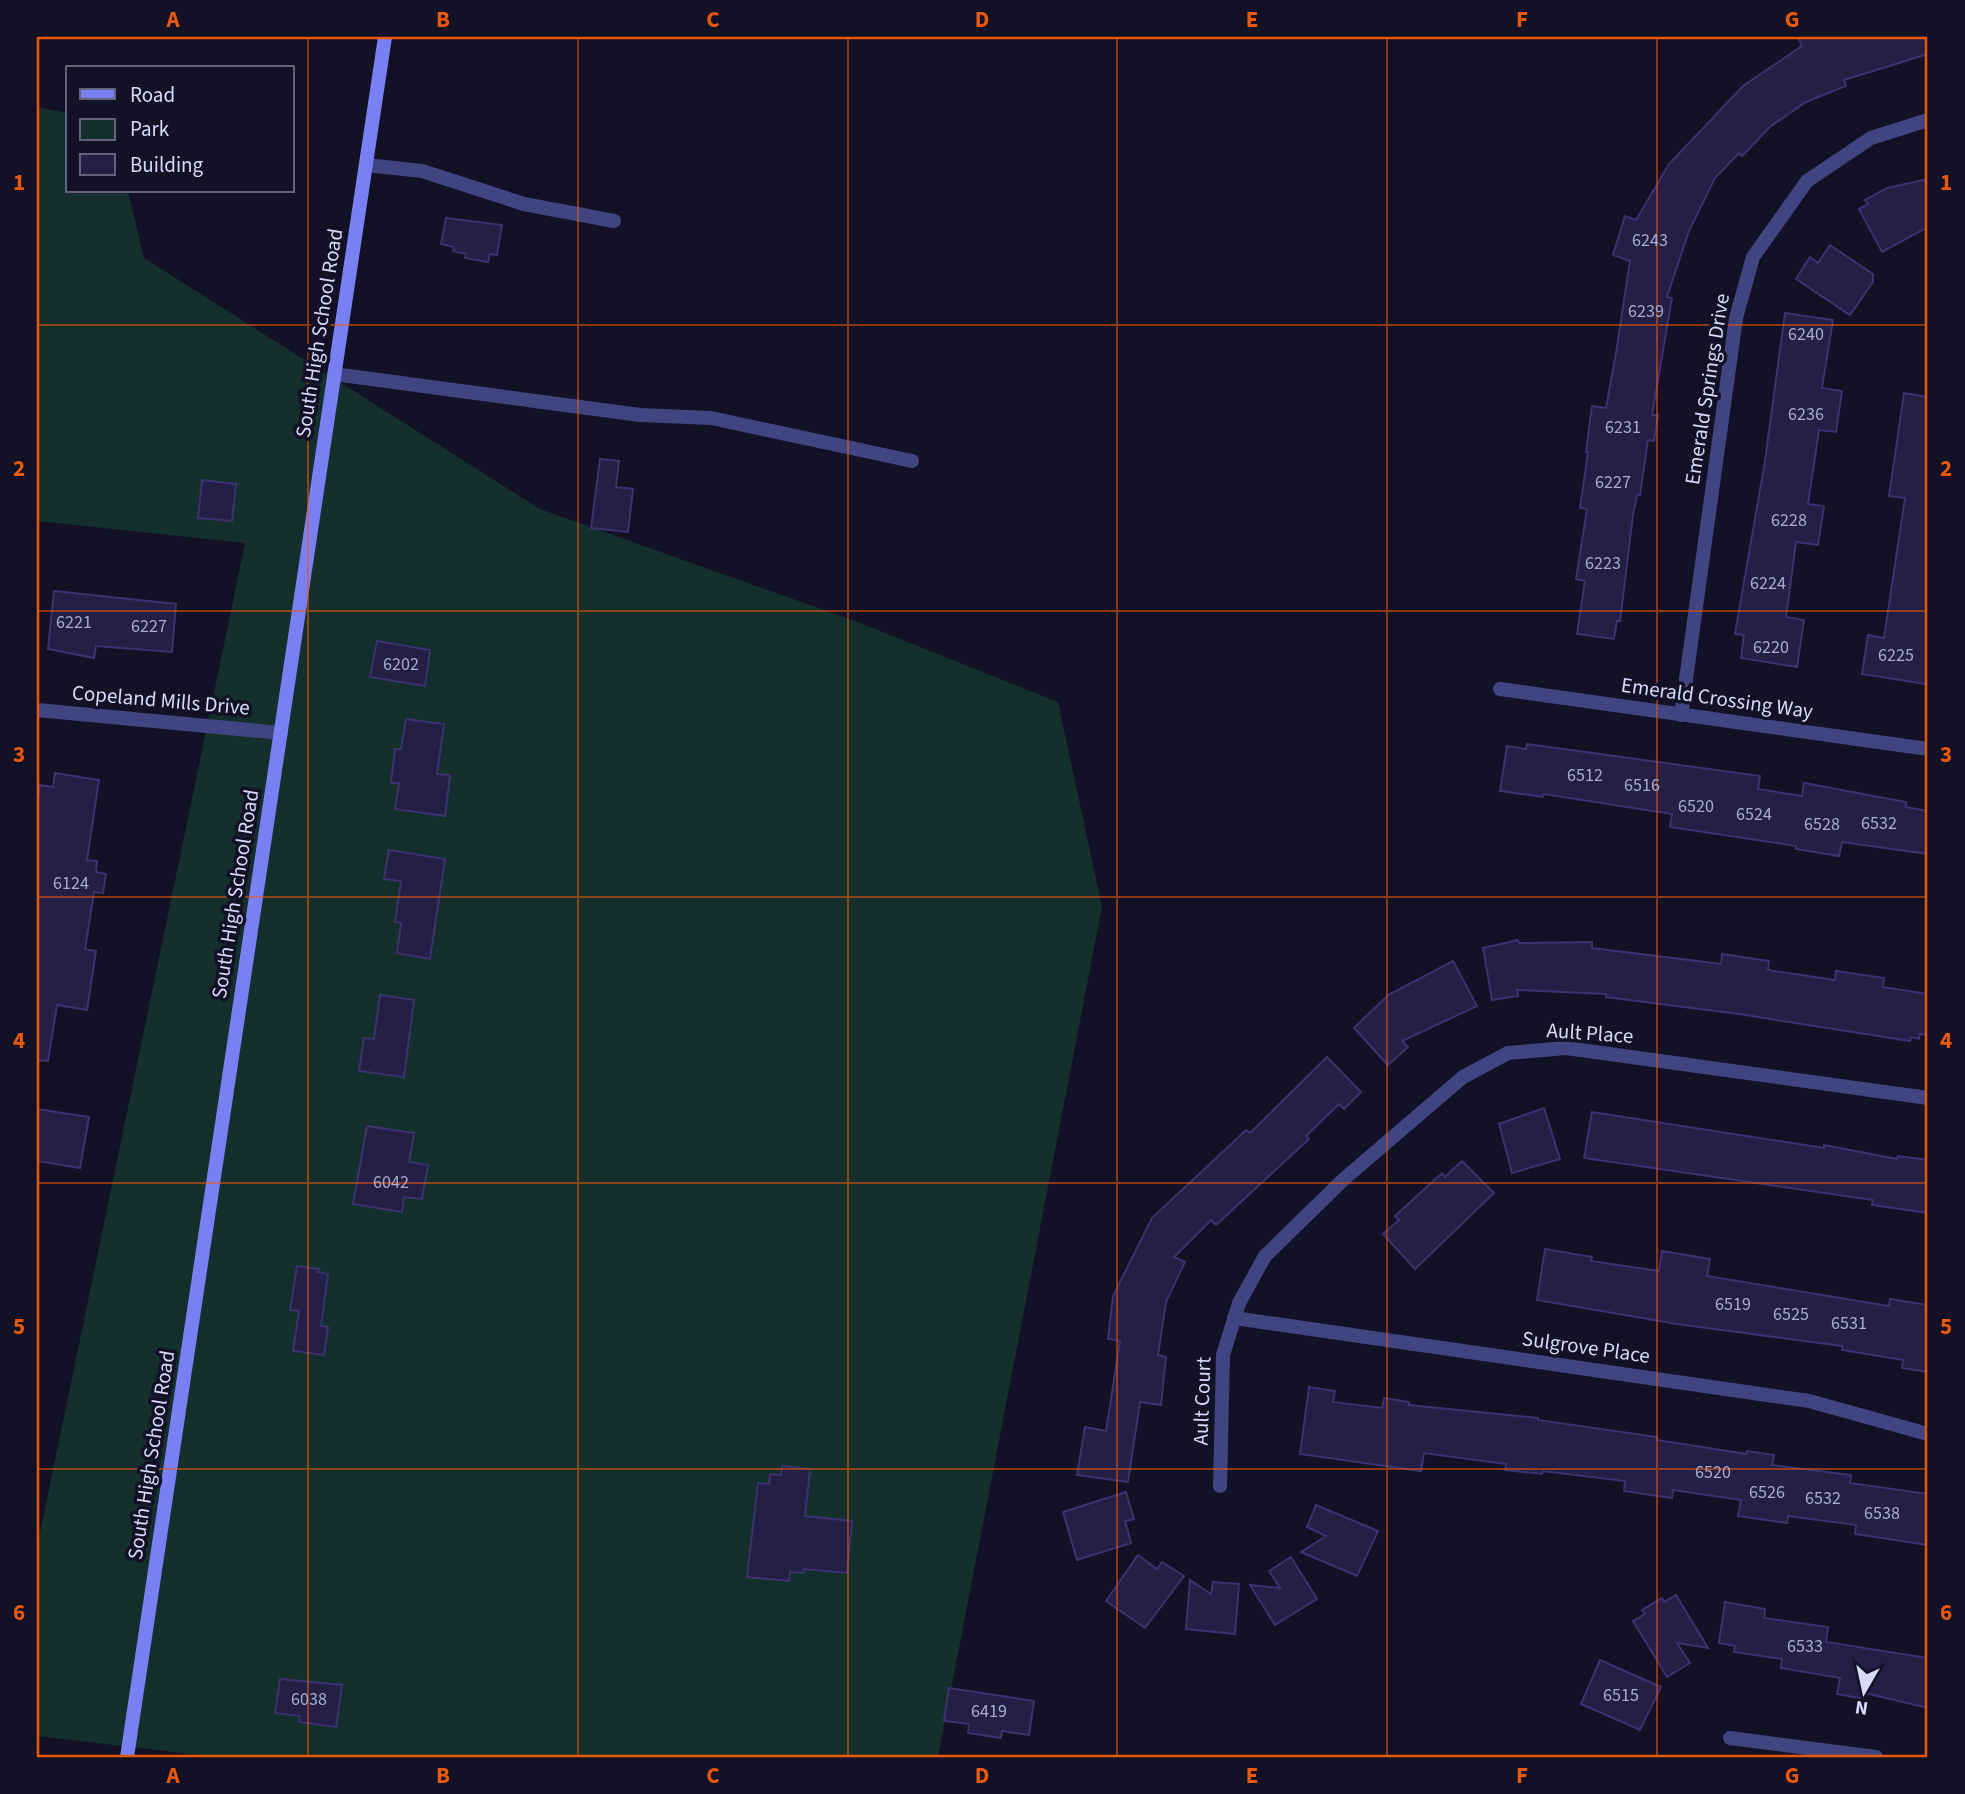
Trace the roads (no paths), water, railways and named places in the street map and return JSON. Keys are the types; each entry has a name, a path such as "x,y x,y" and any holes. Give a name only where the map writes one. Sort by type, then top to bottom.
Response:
{"main road":[{"name":"South High School Road","path":"127,1757 385,37"}],"street":[{"name":"Emerald Springs Drive","path":"1681,715 1736,318 1753,257 1807,181 1871,138 1928,120"},
{"path":"366,165 422,171 524,204 614,220"},
{"path":"334,374 640,415 711,418 912,461"},
{"name":"Emerald Crossing Way","path":"1500,689 1928,749"},
{"name":"Copeland Mills Drive","path":"37,710 281,733"},
{"name":"Ault Place","path":"1234,1318 1239,1303 1265,1256 1344,1179 1463,1077 1508,1053 1566,1048 1928,1098"},
{"name":"Sulgrove Place","path":"1234,1318 1809,1401 1928,1434"},
{"name":"Ault Court","path":"1220,1486 1223,1355 1234,1318"},
{"path":"1730,1738 1876,1757"}]}
